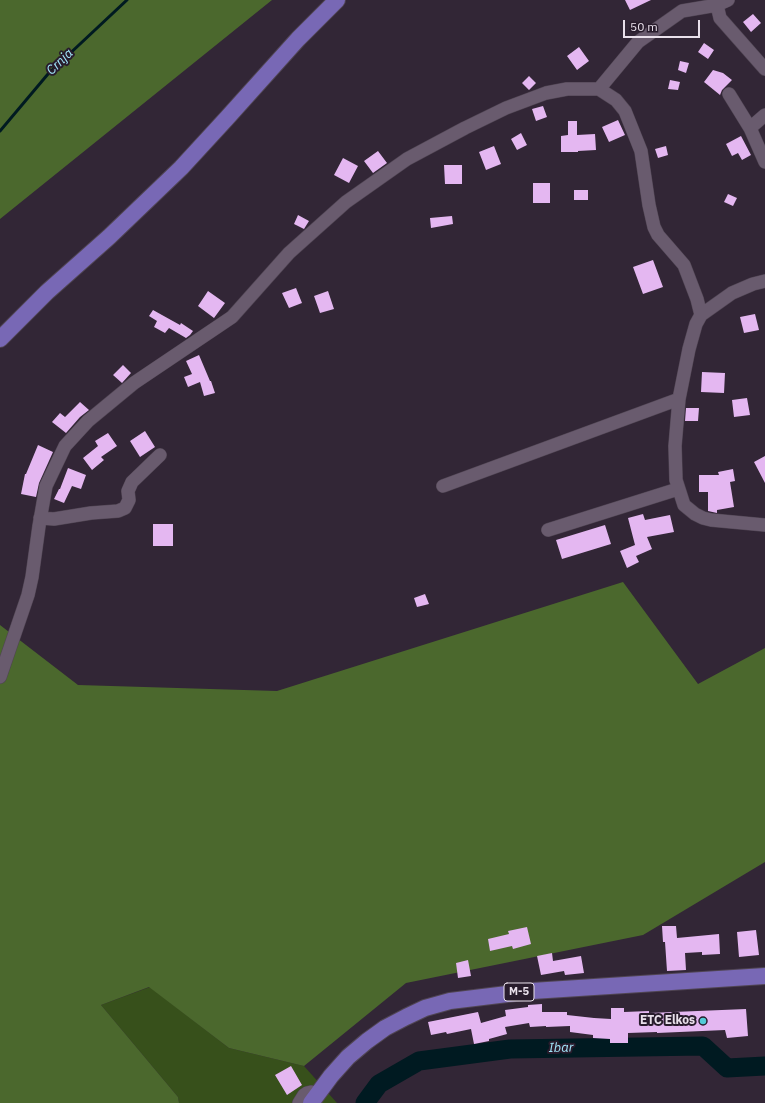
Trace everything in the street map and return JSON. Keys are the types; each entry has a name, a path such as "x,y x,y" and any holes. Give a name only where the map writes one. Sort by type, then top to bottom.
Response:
{"main road":[{"path":"0,339 47,292 109,237 181,168 298,39 337,0"},
{"name":"M-5","path":"314,1099 331,1076 348,1057 367,1041 406,1016 425,1008 450,1001 532,991 765,976"}],"street":[{"path":"599,89 638,42 682,11 722,2 720,18 765,69"},
{"path":"0,677 28,595 46,486 65,446 88,421 134,383 232,317 289,253 346,202 407,159 465,128 506,108 546,93 567,89 599,89 616,100 625,111 641,151 649,206 654,227 658,235 684,265 701,315"},
{"path":"729,94 750,128 765,162"},
{"path":"750,128 765,115"},
{"path":"765,281 752,284 732,293 701,315 696,324 689,349 679,399 675,446 676,480 684,505 695,514 711,520 765,525"},
{"path":"443,486 679,399"},
{"path":"40,518 54,519 91,513 118,511 125,508 129,500 128,491 132,482 160,455"},
{"path":"548,530 678,489"},
{"path":"299,1103 307,1093 311,1092 314,1099"}],"green space":[{"path":"0,0 272,0 0,219"},
{"path":"623,582 698,684 765,648 765,862 643,935 406,983 304,1066 229,1048 149,987 101,1005 178,1097 179,1103 0,1103 0,625 78,685 277,691"},
{"path":"150,987 229,1048 304,1066 337,1103 179,1103 178,1097 101,1005"}],"building":[{"path":"625,0 651,0 630,10"},
{"path":"753,14 761,23 751,32 743,22"},
{"path":"704,43 714,50 708,59 698,52"},
{"path":"579,47 589,61 577,70 567,56"},
{"path":"680,61 689,63 686,73 678,70"},
{"path":"713,70 723,73 732,80 722,90 720,95 704,82"},
{"path":"529,76 536,83 529,90 522,83"},
{"path":"670,80 680,82 678,90 668,89"},
{"path":"543,106 547,117 536,121 532,109"},
{"path":"618,120 625,135 609,142 602,127"},
{"path":"568,121 577,121 577,135 595,134 596,150 561,152 561,136 568,135"},
{"path":"521,133 527,145 517,150 511,139"},
{"path":"741,136 751,155 742,160 738,153 732,156 726,144"},
{"path":"494,146 501,164 486,170 479,152"},
{"path":"666,146 668,155 658,158 655,149"},
{"path":"378,151 387,163 373,173 364,161"},
{"path":"343,158 358,166 349,183 334,175"},
{"path":"444,165 462,165 462,184 445,184"},
{"path":"533,183 550,183 550,203 533,203"},
{"path":"574,190 588,190 588,200 574,200"},
{"path":"728,194 737,198 733,206 724,202"},
{"path":"298,215 309,221 304,229 294,224"},
{"path":"452,216 453,224 431,228 430,218"},
{"path":"653,260 663,287 643,294 633,267"},
{"path":"296,288 302,303 289,308 282,293"},
{"path":"208,291 225,303 214,318 198,306"},
{"path":"328,291 334,309 320,313 314,296"},
{"path":"153,310 180,325 181,323 193,331 186,338 169,328 165,333 154,327 157,321 149,316"},
{"path":"755,314 759,330 744,333 740,317"},
{"path":"199,355 215,393 204,396 200,382 188,387 184,377 192,374 186,361"},
{"path":"123,365 131,373 122,383 113,375"},
{"path":"702,372 725,373 724,393 701,392"},
{"path":"747,398 750,415 734,417 732,400"},
{"path":"80,402 89,410 80,417 66,433 52,422 60,413 65,417"},
{"path":"686,408 699,408 698,421 685,421"},
{"path":"145,431 155,447 140,457 130,441"},
{"path":"108,433 117,446 101,457 104,460 92,470 83,458 98,446 95,441"},
{"path":"38,445 53,452 39,483 36,497 21,494 25,474"},
{"path":"765,456 765,483 754,462"},
{"path":"68,468 86,475 81,489 72,486 64,503 54,499 60,489"},
{"path":"733,469 735,481 730,482 734,507 717,510 717,513 708,511 708,492 699,492 699,475 719,475 718,472"},
{"path":"643,514 645,520 670,515 674,532 647,537 652,549 636,556 639,562 627,568 620,551 635,545 628,518"},
{"path":"153,524 173,524 173,546 153,546"},
{"path":"605,525 611,544 562,559 556,540"},
{"path":"425,594 429,604 417,607 414,598"},
{"path":"662,926 676,926 677,938 719,934 720,954 702,955 702,952 685,953 686,970 667,971 665,942 663,942"},
{"path":"527,927 531,944 513,949 512,946 490,951 488,939 509,934 508,931"},
{"path":"756,930 759,955 739,957 737,932"},
{"path":"552,953 553,961 581,956 584,973 565,975 564,971 541,975 537,956"},
{"path":"468,960 471,976 458,978 456,963"},
{"path":"542,1004 542,1012 567,1012 567,1015 611,1019 611,1008 624,1008 624,1012 649,1011 649,1013 746,1009 748,1036 727,1038 725,1030 628,1033 628,1043 610,1043 610,1039 593,1038 593,1035 570,1032 570,1026 530,1027 529,1023 505,1027 507,1034 489,1039 489,1041 474,1044 471,1029 447,1034 446,1032 431,1035 428,1022 478,1012 481,1023 506,1016 505,1010 528,1007 528,1005"},
{"path":"291,1066 302,1085 287,1095 275,1075"}],"waterway":[{"name":"Crnja","path":"0,131 48,74 127,0"},
{"name":"Ibar","path":"365,1103 379,1084 419,1061 510,1049 703,1046 727,1068 765,1066"}],"place":[{"name":"ETC Elkos","path":"703,1021"}]}
